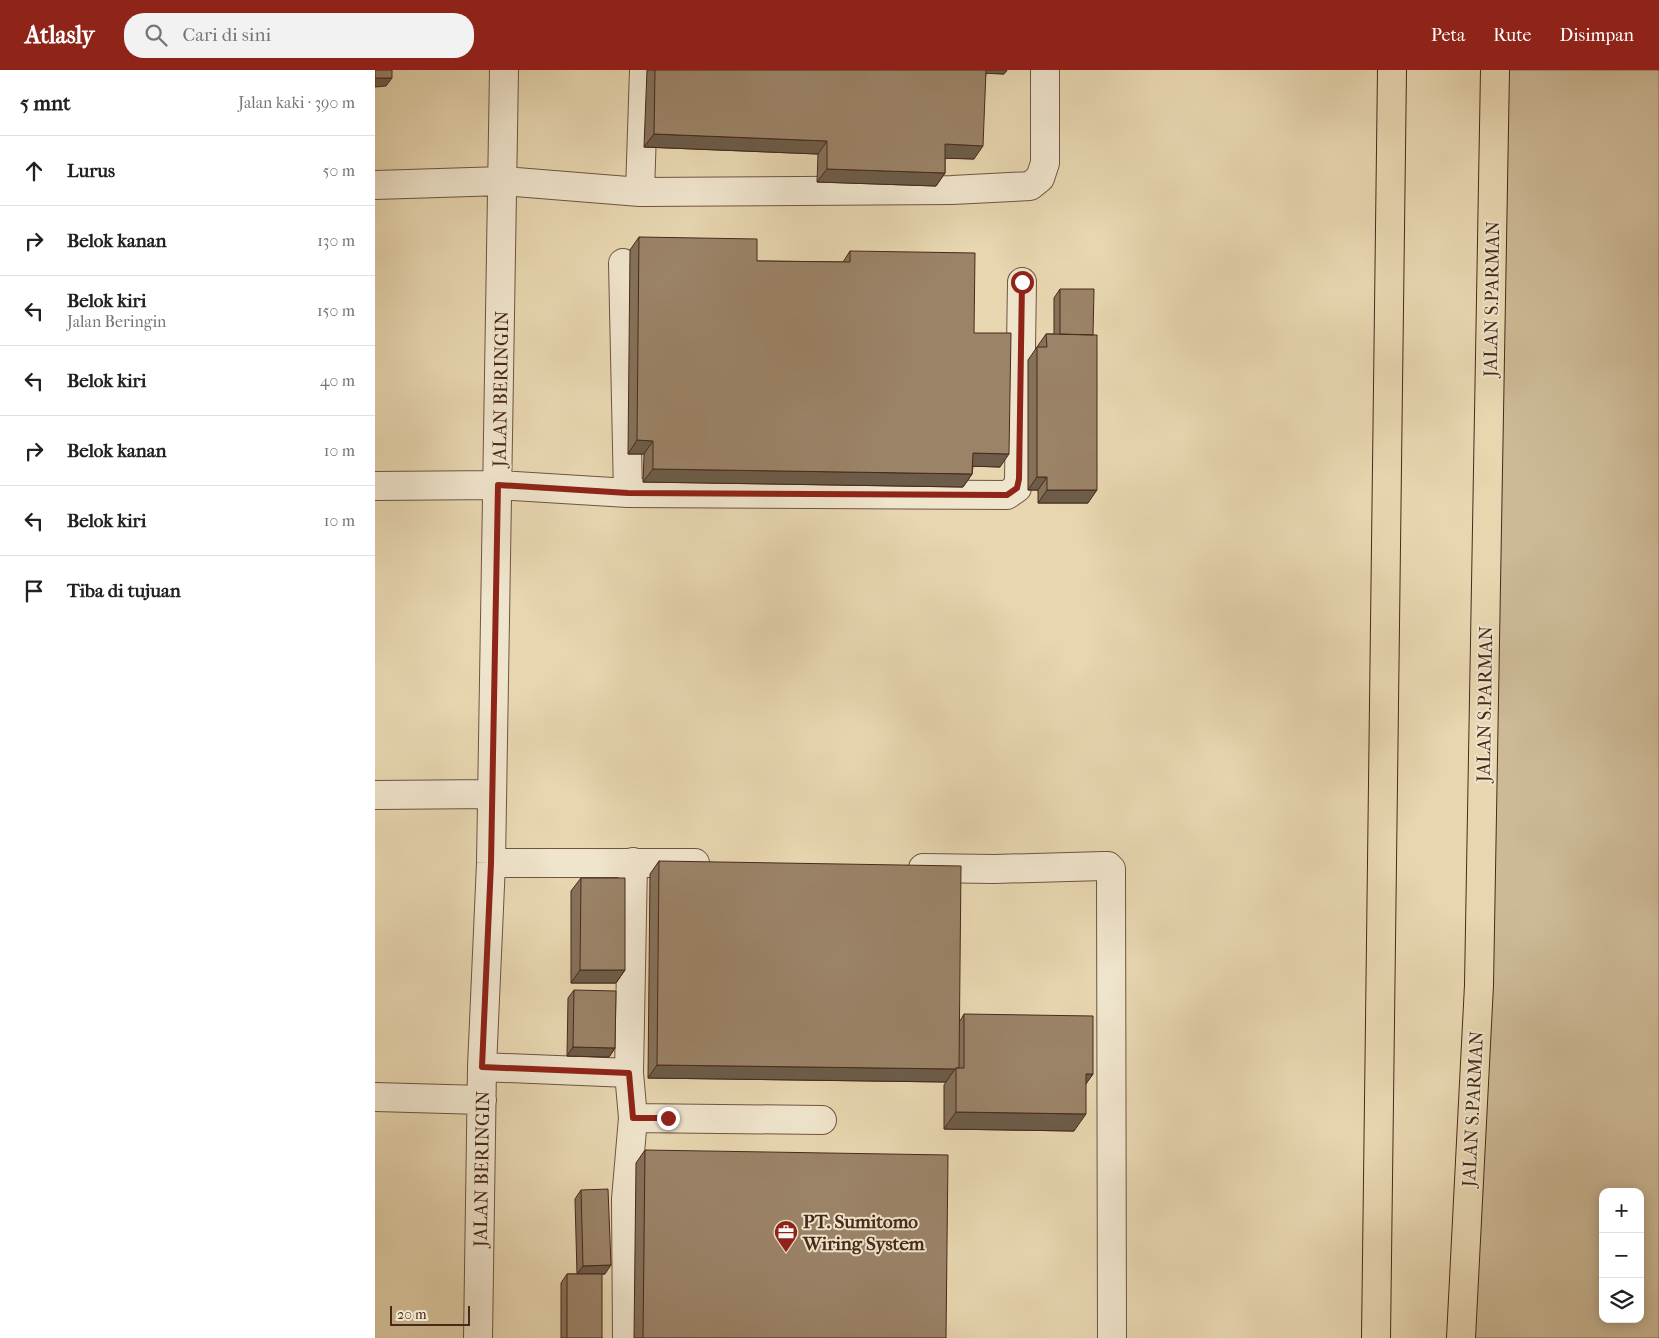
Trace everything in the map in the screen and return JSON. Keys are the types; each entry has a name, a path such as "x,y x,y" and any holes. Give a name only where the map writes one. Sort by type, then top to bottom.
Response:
{"main road":[{"path":"1376,1338 1392,70"},
{"name":"JALAN S.PARMAN","path":"1461,1338 1479,985 1495,70"}],"street":[{"name":"JALAN BERINGIN","path":"478,1338 482,1067 491,863 504,70"},
{"path":"640,192 644,70"},
{"path":"375,185 503,181 640,192 952,190 1030,186 1041,178 1045,164 1045,70"},
{"path":"623,263 628,493"},
{"path":"375,486 498,485 628,493 1007,495 1017,488 1019,479 1022,282"},
{"path":"375,795 492,794"},
{"path":"491,863 633,862 721,864"},
{"path":"627,1338 626,1199 633,1118 629,1073 633,862"},
{"path":"897,867 994,869 1108,866 1111,868 1112,1338"},
{"path":"482,1067 629,1073"},
{"path":"375,1097 482,1100"},
{"path":"633,1118 822,1120"}],"shaded area":[{"path":"1495,70 1659,70 1659,1338 1461,1338"}],"building":[{"path":"375,70 392,70 392,78 375,78"},
{"path":"655,70 986,70 983,146 945,144 945,173 827,169 827,141 654,134"},
{"path":"639,237 757,239 757,261 850,262 850,251 975,253 974,333 1011,333 1009,454 973,453 972,474 653,469 653,441 637,440"},
{"path":"1060,289 1094,289 1093,335 1060,334"},
{"path":"1046,334 1097,335 1097,490 1047,490 1047,477 1037,477 1037,347 1047,347"},
{"path":"659,861 961,866 959,1068 657,1065"},
{"path":"581,878 625,878 625,970 580,970"},
{"path":"574,990 616,991 615,1048 573,1047"},
{"path":"964,1014 1093,1016 1093,1074 1086,1074 1086,1114 956,1112 956,1068 964,1068"},
{"name":"PT. Sumitomo Wiring System","path":"645,1150 948,1155 946,1338 643,1338"},
{"path":"608,1189 611,1265 583,1266 581,1190"},
{"path":"567,1274 602,1274 602,1338 567,1338"}],"place":[{"name":"PT. Sumitomo Wiring System","path":"786,1253"}],"route":[{"path":"668,1118 633,1118 629,1073 482,1067 491,863 498,485 628,493 1007,495 1017,488 1019,479 1022,282"}]}
